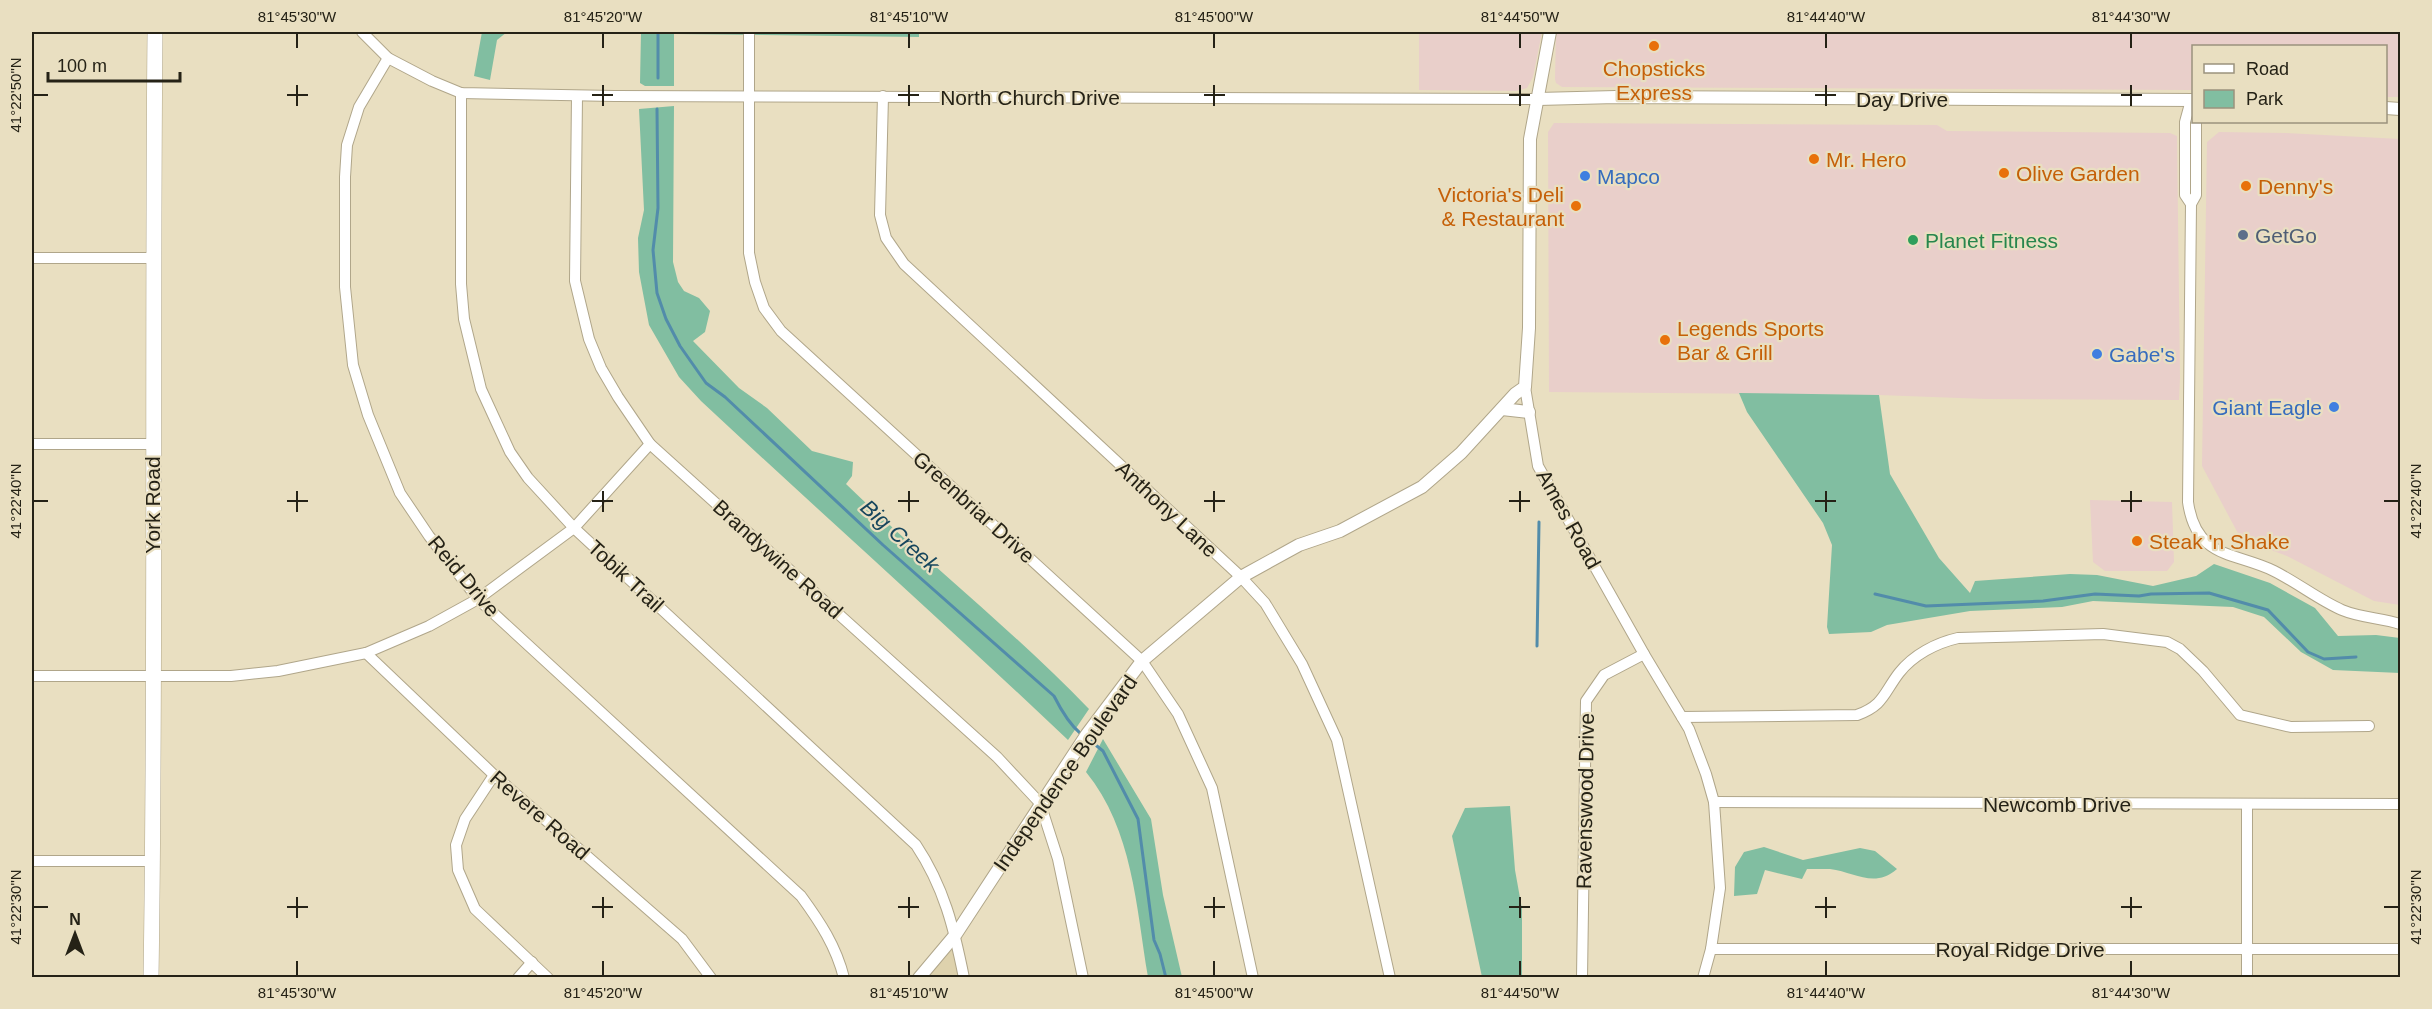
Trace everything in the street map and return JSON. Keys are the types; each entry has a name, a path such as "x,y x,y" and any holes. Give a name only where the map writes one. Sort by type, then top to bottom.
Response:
{"main road":[{"name":"York Road","path":"151,978 154,32"}],"street":[{"name":"North Church Drive","path":"362,32 388,58 461,93 578,96 1538,99"},
{"name":"Greenbriar Drive","path":"749,32 749,253 755,282 764,308 781,331 1142,661 1178,714 1212,788 1253,978"},
{"name":"Ames Road","path":"1550,32 1530,139 1529,328 1525,387 1529,412 1538,466 1682,717 1697,748 1714,802 1720,888 1711,949 1703,978"},
{"name":"Reid Drive","path":"388,58 359,107 348,145 345,177 345,287 353,365 368,415 400,493 429,536 478,600 801,896 825,928 844,978"},
{"name":"Tobik Trail","path":"461,93 461,284 464,319 481,388 510,452 522,470 574,528 916,844 934,872 956,934 964,978"},
{"name":"Brandywine Road","path":"578,96 574,281 589,339 601,368 650,444 997,757 1040,803 1058,859 1083,978"},
{"name":"Anthony Lane","path":"883,96 880,215 886,238 904,264 1241,577 1264,603 1302,664 1337,740 1390,978"},
{"name":"Day Drive","path":"1538,99 1616,97 2192,103"},
{"path":"2191,204 2185,195 2185,122 2192,105"},
{"path":"2196,123 2196,195 2191,204 2189,513 2195,527 2212,546 2222,553 2272,570 2344,611 2400,624"},
{"path":"32,258 152,258"},
{"name":"Independence Boulevard","path":"919,978 956,934 1040,803 1142,661 1241,577 1299,545 1340,531 1422,488 1461,453 1515,394 1525,387"},
{"path":"1502,409 1529,412"},
{"path":"32,444 152,444"},
{"path":"32,676 231,676 278,670 366,653 429,626 478,600 574,528 650,444"},
{"path":"1682,717 1857,715 1873,709 1899,673 1914,657 1945,641 1958,638 2103,634 2167,642 2180,649 2240,715 2291,727 2369,726"},
{"name":"Revere Road","path":"366,653 494,775 682,939 711,978"},
{"name":"Ravenswood Drive","path":"1582,978 1586,702 1604,675 1644,654"},
{"path":"494,775 465,819 456,844 458,870 475,909 548,978"},
{"name":"Newcomb Drive","path":"1714,802 2400,804"},
{"path":"2247,804 2247,978"},
{"path":"32,861 153,861"},
{"name":"Royal Ridge Drive","path":"1711,949 2400,949"},
{"path":"518,978 532,962"}],"shaded area":[{"path":"1542,32 1533,77 1527,88 1516,91 1419,90 1419,34"},
{"path":"1556,32 2400,32 2400,97 2387,97 2387,45 2192,45 2192,90 1562,87 1556,83"},
{"path":"1554,123 1937,125 1947,131 2170,133 2177,136 2179,400 1549,392 1548,132"},
{"path":"2219,132 2400,139 2400,605 2374,601 2287,556 2241,539 2202,466 2207,142"},
{"path":"2090,500 2172,502 2174,562 2167,571 2105,571 2093,562"},
{"path":"956,934 964,977 919,977"}],"green space":[{"path":"482,32 507,32 497,40 490,80 474,76"},
{"path":"641,32 919,32 919,37 674,34 674,86 645,86 640,83"},
{"path":"919,32 1525,32 1289,34"},
{"path":"674,106 673,262 678,282 684,291 699,298 710,311 705,332 693,341 739,388 767,408 812,451 853,462 852,476 846,484 1030,651 1089,709 1068,740 701,401 679,377 649,325 639,272 638,238 644,210 639,109"},
{"path":"1739,393 1879,395 1890,474 1939,558 1970,593 1975,581 2070,574 2097,575 2153,586 2196,576 2214,564 2270,583 2315,608 2338,636 2376,635 2400,638 2400,673 2333,670 2301,652 2264,617 2233,607 2093,601 2062,607 1970,611 1887,625 1871,632 1829,634 1827,627 1832,545 1823,523 1747,412"},
{"path":"1103,739 1151,819 1163,895 1182,977 1148,977 1136,896 1123,844 1102,795 1086,772"},
{"path":"1510,806 1515,870 1522,909 1522,977 1482,977 1452,836 1465,808"},
{"path":"1764,847 1803,860 1860,848 1875,851 1897,869 1889,875 1872,879 1830,869 1807,869 1802,879 1765,870 1757,894 1734,896 1735,867 1744,852"}],"waterway":[{"name":"Big Creek","path":"658,32 658,78"},
{"name":"Big Creek","path":"657,109 658,208 653,250 657,293 666,319 680,346 706,383 725,397 883,545 1054,696 1073,726 1081,734"},
{"path":"1537,646 1539,522"},
{"path":"1875,594 1926,606 2043,601 2095,594 2139,596 2209,593 2268,610 2308,652 2324,659 2356,657"},
{"name":"Big Creek","path":"1087,738 1103,751 1138,819 1154,940 1166,978"}],"place":[{"name":"Chopsticks Express","path":"1654,46"},
{"name":"Mr. Hero","path":"1814,159"},
{"name":"Olive Garden","path":"2004,173"},
{"name":"Mapco","path":"1585,176"},
{"name":"Denny's","path":"2246,186"},
{"name":"Victoria's Deli & Restaurant","path":"1576,206"},
{"name":"GetGo","path":"2243,235"},
{"name":"Planet Fitness","path":"1913,240"},
{"name":"Legends Sports Bar & Grill","path":"1665,340"},
{"name":"Gabe's","path":"2097,354"},
{"name":"Giant Eagle","path":"2334,407"},
{"name":"Steak 'n Shake","path":"2137,541"}]}
